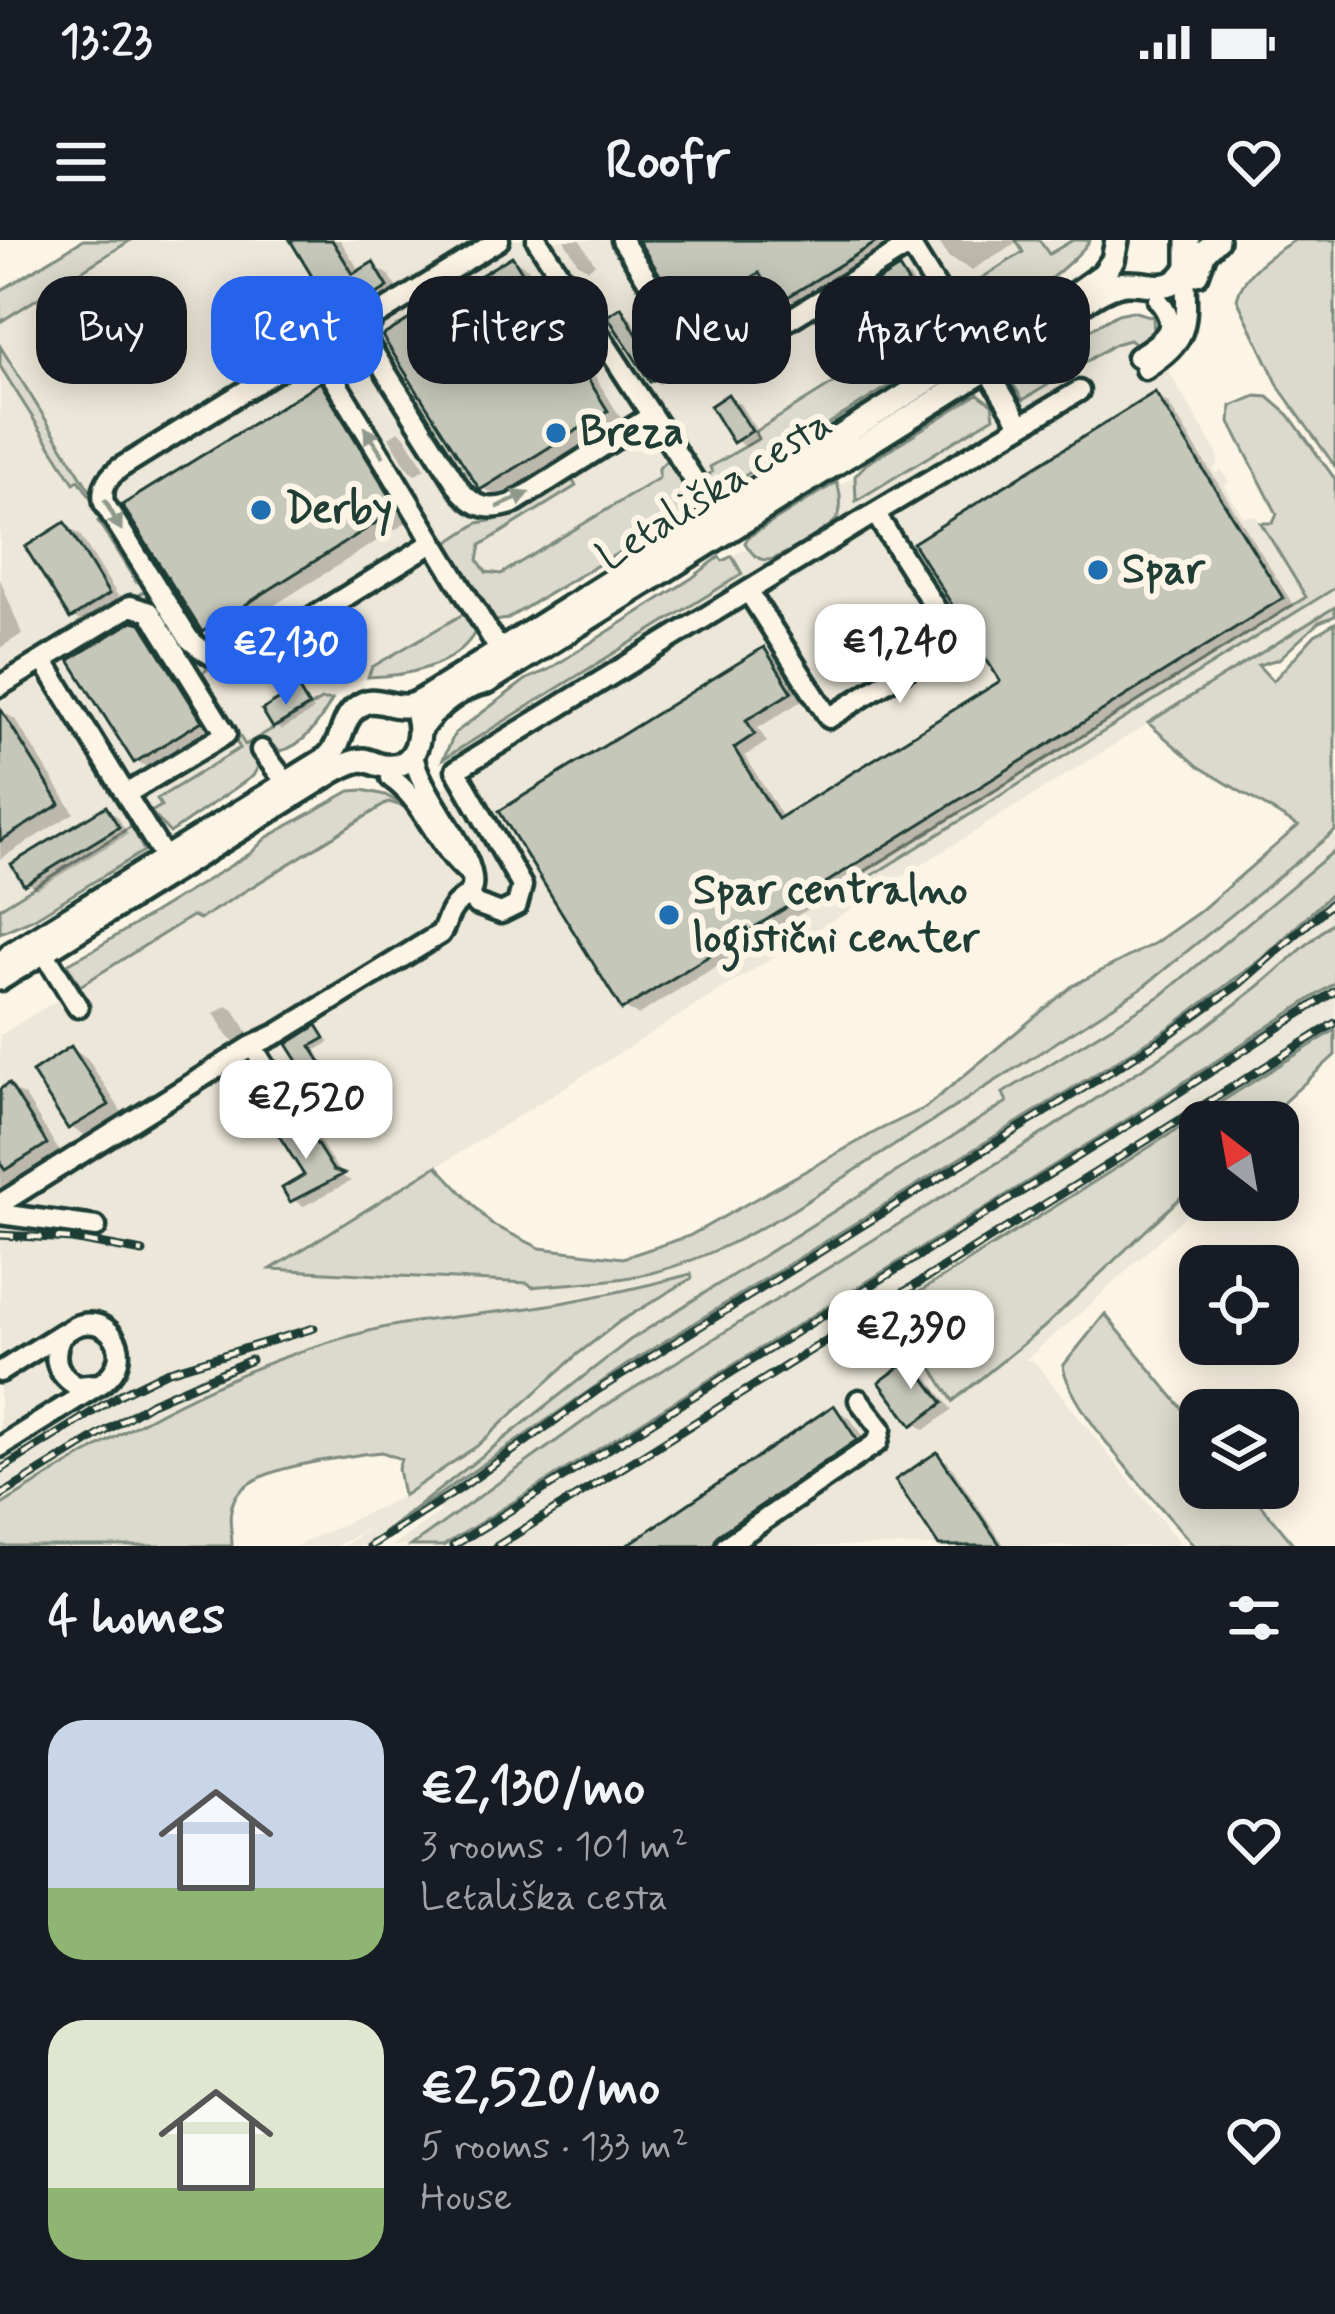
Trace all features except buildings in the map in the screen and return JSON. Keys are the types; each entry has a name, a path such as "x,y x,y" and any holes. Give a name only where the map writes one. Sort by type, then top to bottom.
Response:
{"main road":[{"path":"1189,258 1195,279 1205,252 1217,240"},
{"name":"Letališka cesta","path":"1090,277 1112,247 1139,293"},
{"name":"Letališka cesta","path":"1139,293 1189,258"},
{"name":"Letališka cesta","path":"1090,307 1167,286 1189,258"},
{"name":"Letališka cesta","path":"278,783 293,782 327,758 343,740 347,720 362,704 405,699 556,620 717,514 942,384"},
{"name":"Letališka cesta","path":"420,729 446,702 472,685 487,682 947,384"},
{"name":"Letališka cesta","path":"405,699 552,613 565,610"},
{"name":"Letališka cesta","path":"5,969 45,954 210,851 360,768 418,760 440,725 479,695 487,682"},
{"name":"Letališka cesta","path":"5,969 278,783 320,747 340,709 352,697 376,688 405,699"},
{"path":"343,740 360,768 391,778 418,760 420,729 405,699"}],"street":[{"path":"499,240 374,317 365,334 461,491 479,506 512,504 651,416"},
{"path":"537,240 717,514"},
{"path":"622,240 694,355 711,363 728,358 909,242 930,276"},
{"path":"1139,293 1170,318 1163,338 1141,363 1179,343 1189,258"},
{"path":"432,543 245,658 228,661 189,639 104,503 103,487 120,468 302,355 314,354 323,361 411,501 497,646"},
{"path":"996,384 1022,425"},
{"path":"468,895 476,904 501,913 517,905 522,886 456,770 1079,392"},
{"path":"748,591 829,718 955,639 875,513"},
{"path":"0,686 130,606 150,612 226,734 126,794"},
{"path":"43,660 166,858"},
{"path":"261,750 278,783"},
{"path":"0,1204 440,934 472,882 464,852 440,815 418,760"},
{"path":"391,778 410,796 451,858 469,873"},
{"path":"45,954 78,1007"},
{"path":"252,1046 266,1068"},
{"path":"0,1214 96,1227"},
{"path":"0,1372 76,1325 97,1324 114,1336 120,1356 113,1376 0,1447"},
{"path":"68,1330 55,1356 61,1374 76,1385 100,1384"},
{"path":"726,1546 878,1442 881,1429 859,1400"}],"shaded area":[{"path":"83,240 131,240 73,276 36,276 36,299 0,322 0,291"},
{"path":"131,240 1073,240 1016,276 815,276 815,384 833,384 711,467 708,476 716,489 699,500 673,461 662,463 659,477 501,574 485,605 495,620 475,632 466,617 350,684 332,700 320,700 254,741 248,752 152,812 168,836 144,851 131,826 0,907 0,322 36,299 36,384 187,384 187,276 73,276"},
{"path":"1016,240 1039,240 1049,254 1073,240 1090,240 1053,276 985,276 1023,252"},
{"path":"1295,240 1335,240 1335,466 1280,389 1237,299 1252,272"},
{"path":"1132,311 1153,317 1154,334 1136,345 1129,340 1115,344 1090,359 1090,330"},
{"path":"1127,341 1165,365 1218,455 1213,469 1221,470 1229,482 1224,486 1243,516 1256,516 1306,597 831,892 834,898 1335,588 1335,607 273,1269 472,1279 533,1287 653,1272 693,1260 793,1210 1143,987 1335,831 1335,850 1162,995 1003,1094 1008,1102 630,1340 383,1532 625,1366 1171,1027 1265,956 1335,890 1335,920 1203,1029 602,1408 411,1546 392,1546 440,1512 438,1508 377,1546 344,1546 370,1527 337,1546 296,1546 403,1496 454,1464 514,1416 579,1353 692,1278 691,1274 529,1307 430,1319 328,1343 176,1402 0,1506 0,1035 57,1000 46,980 67,966 81,986 381,797 408,811 448,786 443,759 741,575 732,556 747,548 761,559 774,560 831,525 840,509 839,485 855,476 857,502 994,417 986,398 1007,384 1013,384 1023,399 1048,384 1090,384 1090,359"},
{"path":"0,346 133,560 141,579 136,582 98,521 103,517 79,480 74,483 0,366"},
{"path":"832,384 892,384 722,490 716,489 708,475 710,467 758,439 755,432"},
{"path":"1013,384 1049,384 1023,400"},
{"path":"978,394 992,404 994,417 856,501 855,476 866,464"},
{"path":"1256,396 1268,397 1289,415 1335,479 1335,588 834,899 830,893 1306,597 1261,523 1273,523 1277,514 1230,422 1231,406"},
{"path":"368,418 446,544 569,474 576,486 481,545 478,560 486,572 501,574 659,478 659,468 666,461 673,461 699,500 647,536 507,619 496,621 482,607"},
{"path":"837,482 840,511 831,524 774,559 760,559 749,549 748,537"},
{"path":"732,556 742,574 443,759 455,733 527,679 548,670 719,557 723,561"},
{"path":"148,589 183,644 208,669 201,674 245,745 321,700 332,700 297,744 280,751 269,743 257,745 249,752 259,765 253,776 170,833 151,812 161,806 157,799 240,748 152,604 138,595"},
{"path":"1335,607 1335,616 1319,622 1279,659 1258,665 1273,681 1315,635 1335,623 1335,831 1143,987 793,1210 691,1260 609,1280 532,1287 528,1283 271,1269 437,1166 491,1224 540,1248 623,1258 689,1236 925,1108 1072,986 1155,943 1199,912 1298,826 1198,766 1148,723"},
{"path":"465,613 475,632 455,654 413,672 368,677 372,667"},
{"path":"363,790 411,809 389,802 200,919 192,916 80,986 67,964 251,853 266,838 350,791"},
{"path":"132,826 144,851 33,919 0,933 0,908"},
{"path":"1335,850 1335,890 1265,956 1171,1027 625,1366 384,1533 630,1340 1007,1102 1003,1093 1162,995"},
{"path":"1335,920 1335,983 1128,1119 443,1546 411,1546 602,1408 1203,1029"},
{"path":"1335,983 1335,1030 1223,1101 1179,1101 1179,1129 1085,1189 1124,1249 1179,1198 1180,1221 1025,1360 1033,1360 1182,1546 443,1546 1128,1119"},
{"path":"1335,1030 1335,1055 1285,1101 1222,1101"},
{"path":"1179,1128 1179,1199 1043,1328 953,1401 894,1308"},
{"path":"691,1274 692,1278 619,1322 477,1446 403,1496 401,1459 382,1452 363,1454 292,1467 242,1489 231,1511 232,1546 0,1546 0,1506 134,1426 274,1361 392,1326 570,1301"},
{"path":"1105,1314 1179,1404 1179,1509 1264,1509 1295,1546 1194,1546 1119,1459 1082,1408 1063,1366"}],"railway":[{"path":"370,1546 596,1391 1164,1038 1239,984 1335,900"},
{"path":"453,1546 1335,991"},
{"path":"497,1546 1335,1023"},
{"path":"0,1235 72,1239 143,1252"},
{"path":"0,1470 121,1394 166,1372 314,1328"},
{"path":"0,1496 151,1403 251,1360"}],"place":[{"name":"Breza","path":"556,433"},
{"name":"Derby","path":"261,510"},
{"name":"Spar","path":"1098,570"},
{"name":"Spar centralno logistični center","path":"669,915"}]}
